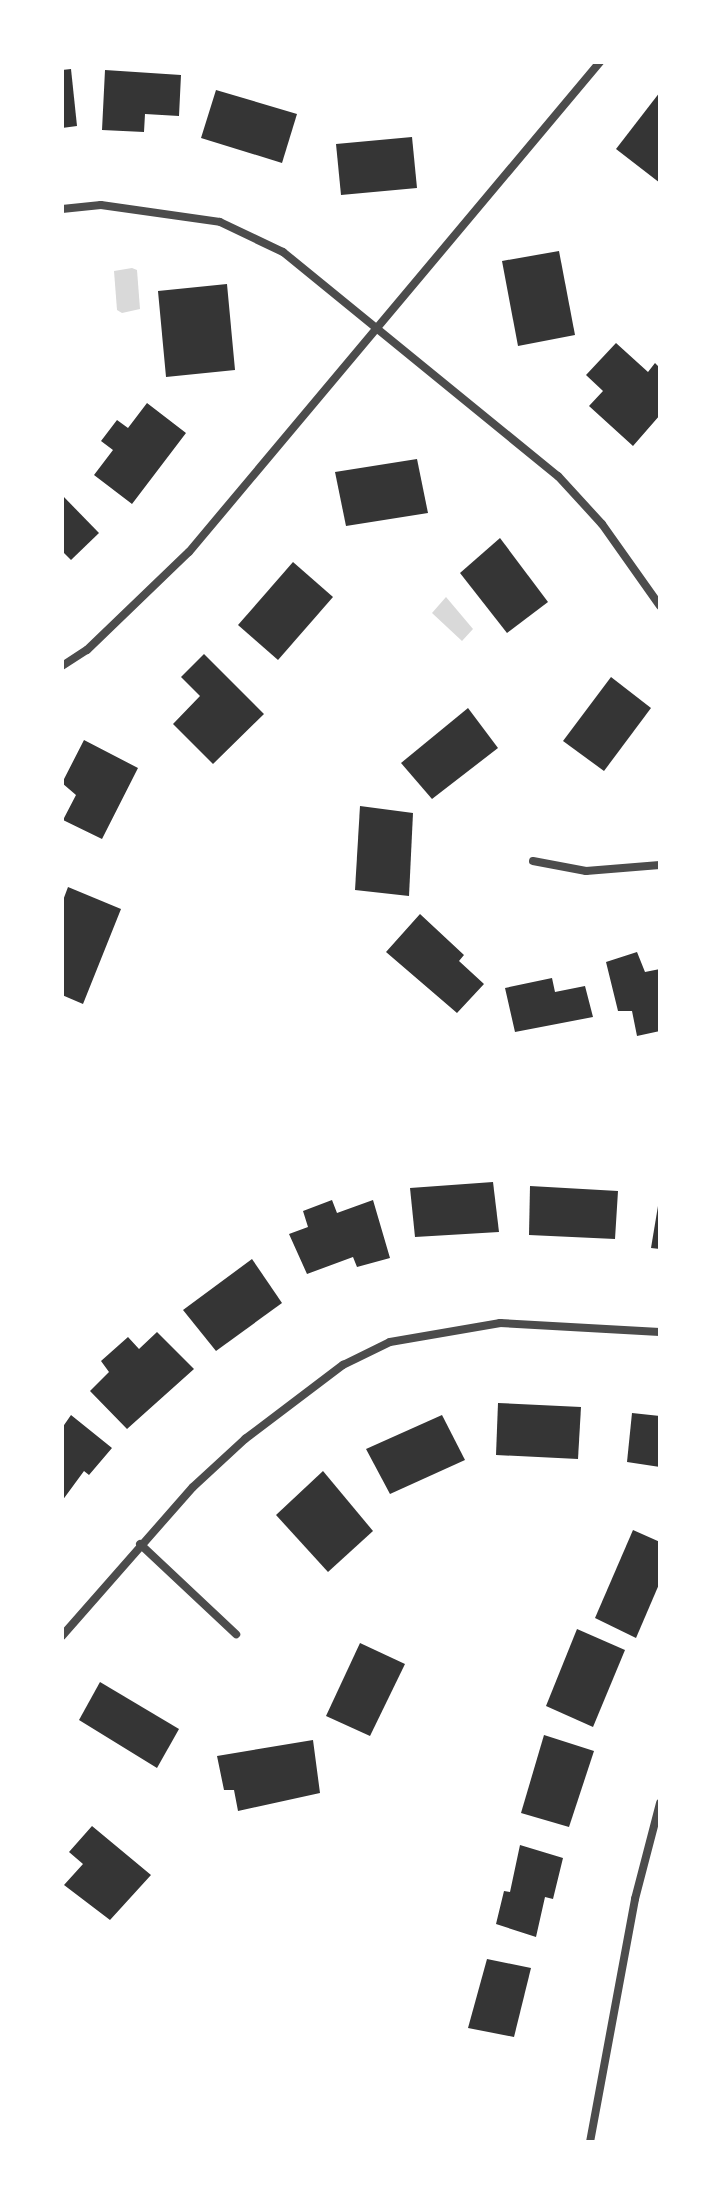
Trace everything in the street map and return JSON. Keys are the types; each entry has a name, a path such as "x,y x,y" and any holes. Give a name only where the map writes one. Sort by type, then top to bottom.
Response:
{"street":[{"path":"62,666 87,650 165,579 379,329 600,62"},
{"path":"62,209 101,205 220,222 283,252 558,476 602,524 660,606"},
{"path":"533,861 586,871 660,865"},
{"path":"62,1636 140,1544 245,1439 343,1365 390,1342 500,1323 660,1332"},
{"path":"140,1544 236,1634"},
{"path":"590,2142 635,1899 660,1803"}],"shaded area":[{"path":"137,270 140,309 122,313 117,310 114,271"},
{"path":"446,597 473,629 462,641 432,613"}],"building":[{"path":"71,69 77,126 62,128 62,70"},
{"path":"105,70 181,75 179,116 145,114 144,132 102,130"},
{"path":"216,90 297,114 282,163 201,138"},
{"path":"660,92 660,183 616,149"},
{"path":"412,137 417,188 341,195 336,144"},
{"path":"559,251 575,335 518,346 502,261"},
{"path":"227,284 235,370 166,377 158,291"},
{"path":"616,343 648,372 655,363 660,368 660,415 633,446 589,406 603,391 586,375"},
{"path":"147,403 186,433 132,504 94,475 113,450 101,441 117,420 128,428"},
{"path":"417,459 428,513 346,526 335,472"},
{"path":"62,495 99,533 71,560 62,551"},
{"path":"500,538 548,602 507,633 460,573"},
{"path":"293,562 333,597 278,660 238,625"},
{"path":"204,654 264,714 213,764 173,724 200,696 181,677"},
{"path":"611,677 651,708 604,771 563,741"},
{"path":"468,708 498,748 432,799 401,763"},
{"path":"84,740 138,768 102,839 63,820 76,795 62,783"},
{"path":"360,806 413,813 409,896 355,890"},
{"path":"68,887 121,909 83,1004 62,995 62,903"},
{"path":"420,914 464,955 459,961 484,984 457,1013 386,952"},
{"path":"637,952 645,972 660,969 660,1031 637,1036 632,1011 618,1011 606,962"},
{"path":"552,978 555,992 585,986 593,1017 515,1032 505,988"},
{"path":"493,1182 499,1232 415,1237 410,1188"},
{"path":"530,1186 618,1191 615,1239 529,1235"},
{"path":"660,1194 660,1249 651,1248"},
{"path":"332,1200 337,1213 373,1200 390,1258 357,1267 353,1257 307,1274 289,1234 308,1227 303,1211"},
{"path":"252,1259 282,1303 216,1351 183,1310"},
{"path":"157,1332 194,1369 127,1429 90,1391 109,1372 101,1361 128,1337 139,1349"},
{"path":"498,1403 581,1407 578,1459 496,1455"},
{"path":"632,1413 660,1416 660,1467 627,1462"},
{"path":"71,1415 112,1448 89,1475 84,1471 62,1501 62,1428"},
{"path":"442,1415 465,1460 390,1494 366,1449"},
{"path":"323,1471 373,1531 328,1572 276,1515"},
{"path":"633,1530 660,1542 660,1582 636,1638 595,1618"},
{"path":"577,1629 625,1650 593,1727 546,1706"},
{"path":"360,1643 405,1664 370,1736 326,1716"},
{"path":"100,1682 179,1729 157,1768 79,1720"},
{"path":"544,1735 594,1751 569,1827 521,1813"},
{"path":"313,1740 320,1793 238,1811 234,1790 224,1790 217,1756"},
{"path":"92,1826 151,1875 110,1920 64,1885 83,1864 69,1852"},
{"path":"520,1845 563,1858 553,1899 545,1897 536,1937 496,1924 504,1891 510,1892"},
{"path":"487,1959 531,1968 514,2037 468,2028"}]}
